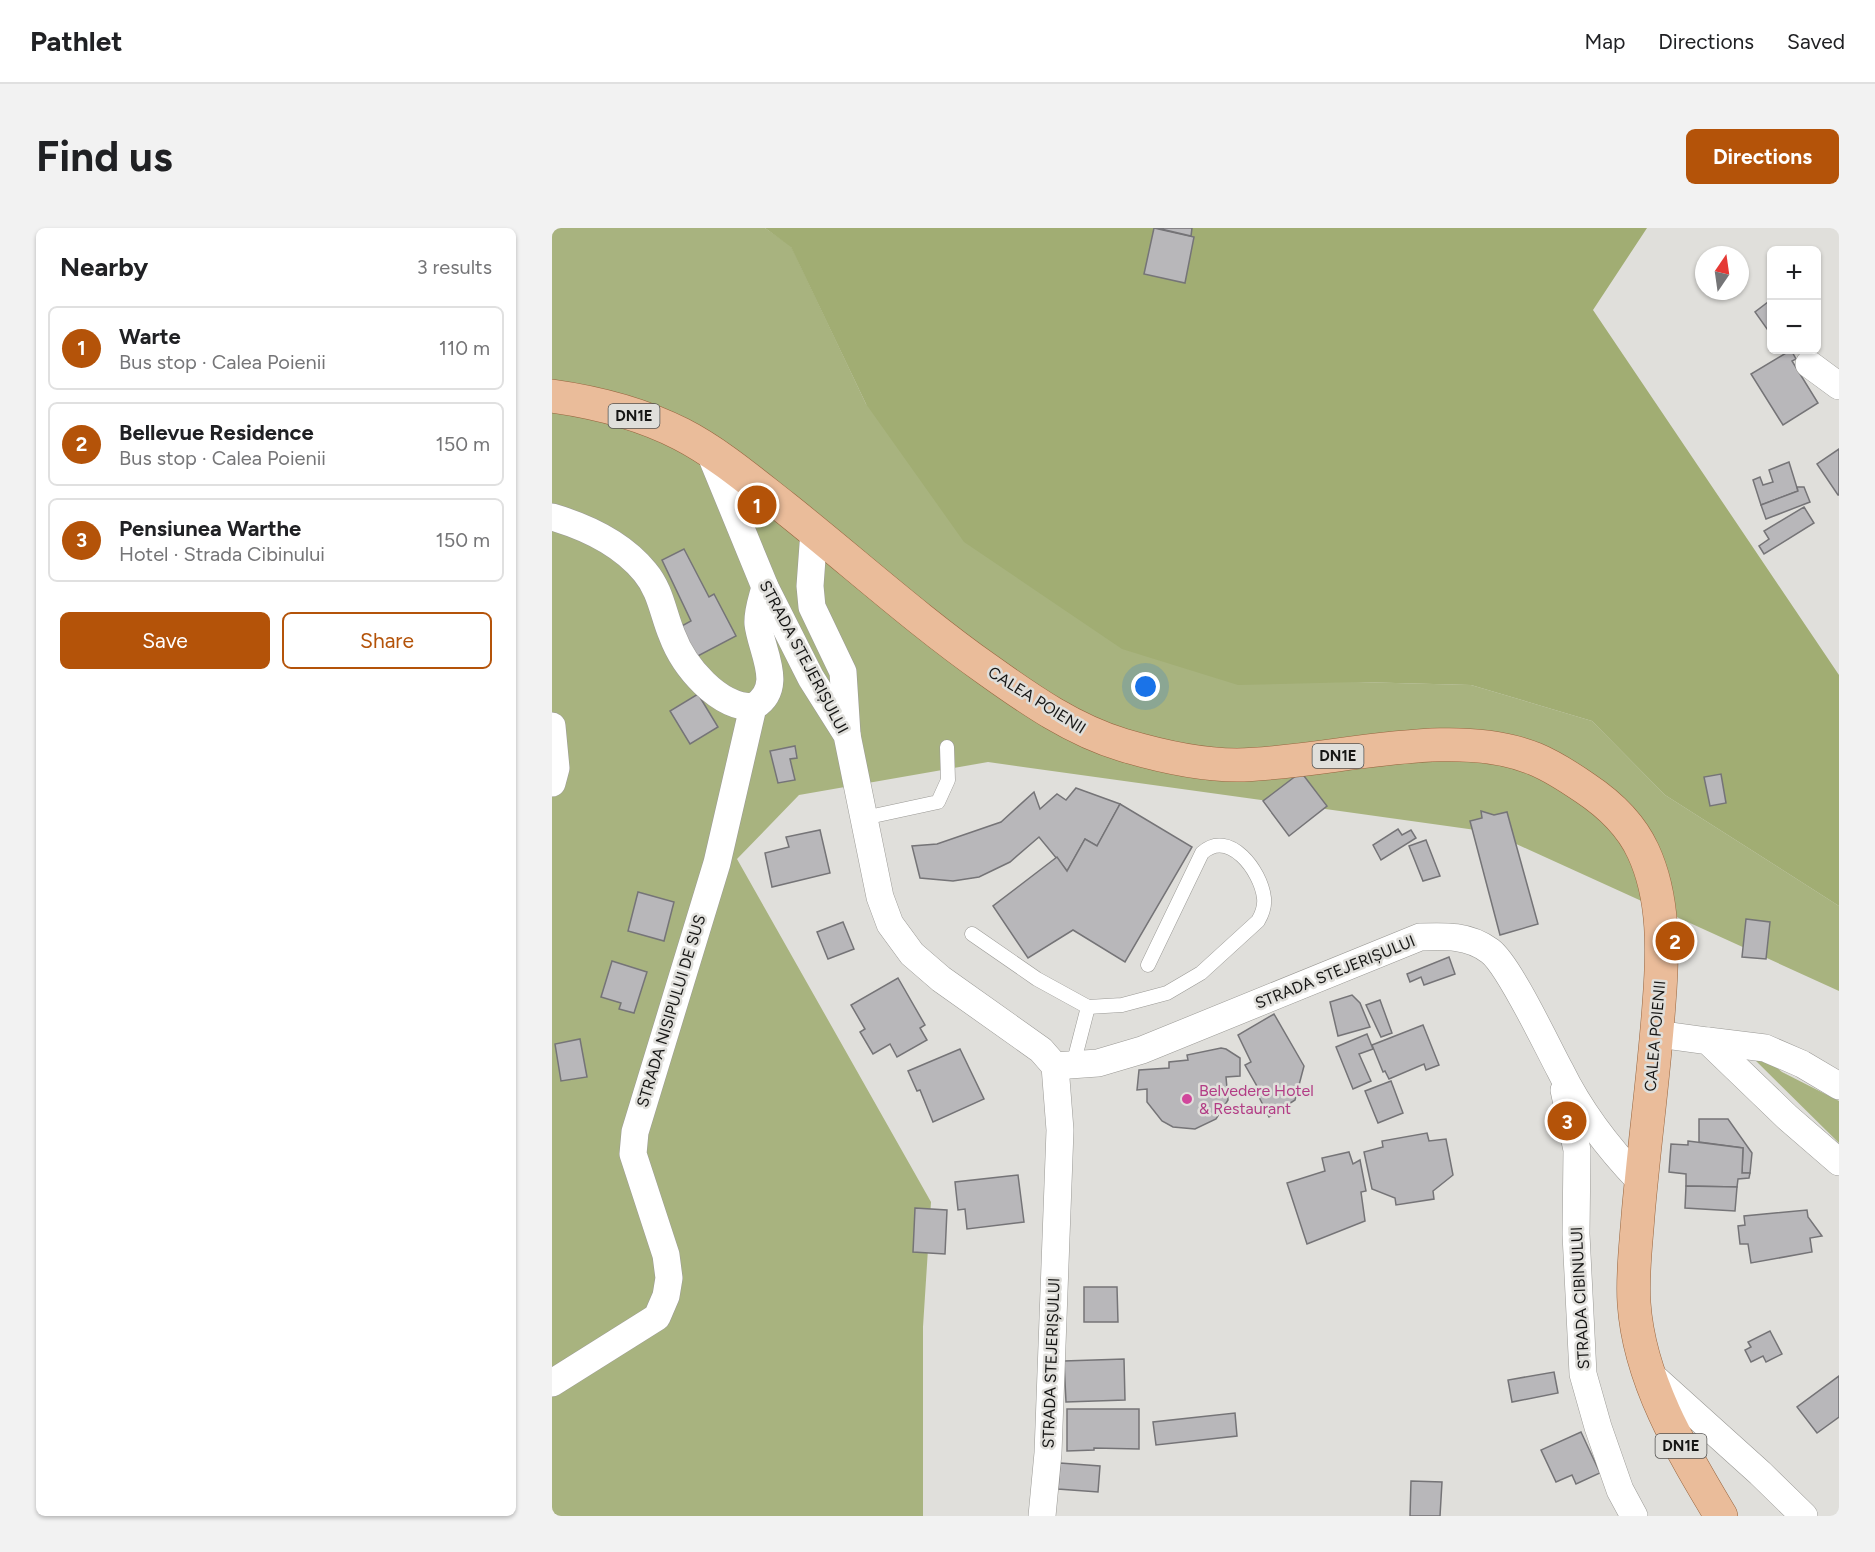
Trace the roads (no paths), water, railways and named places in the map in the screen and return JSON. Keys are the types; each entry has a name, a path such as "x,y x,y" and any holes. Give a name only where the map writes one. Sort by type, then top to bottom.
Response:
{"main road":[{"name":"DN1E","path":"552,396 637,416 681,434 710,453"},
{"name":"CALEA POIENII","path":"710,453 814,531 965,654 1024,695 1102,739 1152,754 1192,762 1237,765 1405,748 1489,747 1533,758 1565,775 1596,796 1623,820 1644,852 1655,888 1661,930 1657,1034 1641,1182 1634,1303 1648,1372 1671,1426 1721,1516"}],"street":[{"path":"1809,363 1839,386"},
{"name":"STRADA STEJERIȘULUI","path":"710,453 765,587 811,678 847,735 880,897 890,924 912,954 941,979 1064,1066 1098,1063 1142,1050 1420,937 1448,936 1474,941 1492,952 1550,1050 1560,1072 1612,1153 1641,1182"},
{"path":"552,517 576,524 625,553 645,572 657,590 672,636 694,672 730,704 753,707"},
{"path":"814,531 810,586 812,607 843,672 847,735"},
{"name":"STRADA NISIPULUI DE SUS","path":"552,1383 657,1317 666,1296 669,1278 666,1255 633,1154 635,1132 717,863 753,707 765,697 770,679 768,657 758,623 765,587"},
{"path":"552,726 556,768 552,783"},
{"path":"1657,1034 1765,1048 1802,1064 1839,1086"},
{"path":"1708,1041 1787,1117 1839,1162"},
{"name":"STRADA STEJERIȘULUI","path":"1042,1516 1048,1453 1059,1093 1064,1066"},
{"name":"STRADA CIBINULUI","path":"1560,1072 1577,1150 1575,1233 1583,1374 1613,1469 1634,1516"},
{"path":"1648,1372 1804,1516"}],"lane":[{"path":"864,818 938,801 948,780 946,747"},
{"path":"972,934 1037,979 1088,1007 1122,1005 1167,993 1201,973 1258,921 1263,912 1264,899 1259,883 1250,865 1230,846 1215,845 1202,853 1148,965"},
{"path":"1064,1066 1088,1007"}],"place":[{"name":"Warte","path":"757,505"},
{"name":"Bellevue Residence","path":"1675,941"},
{"name":"Belvedere Hotel & Restaurant","path":"1187,1099"},
{"name":"Pensiunea Warthe","path":"1567,1121"}]}
